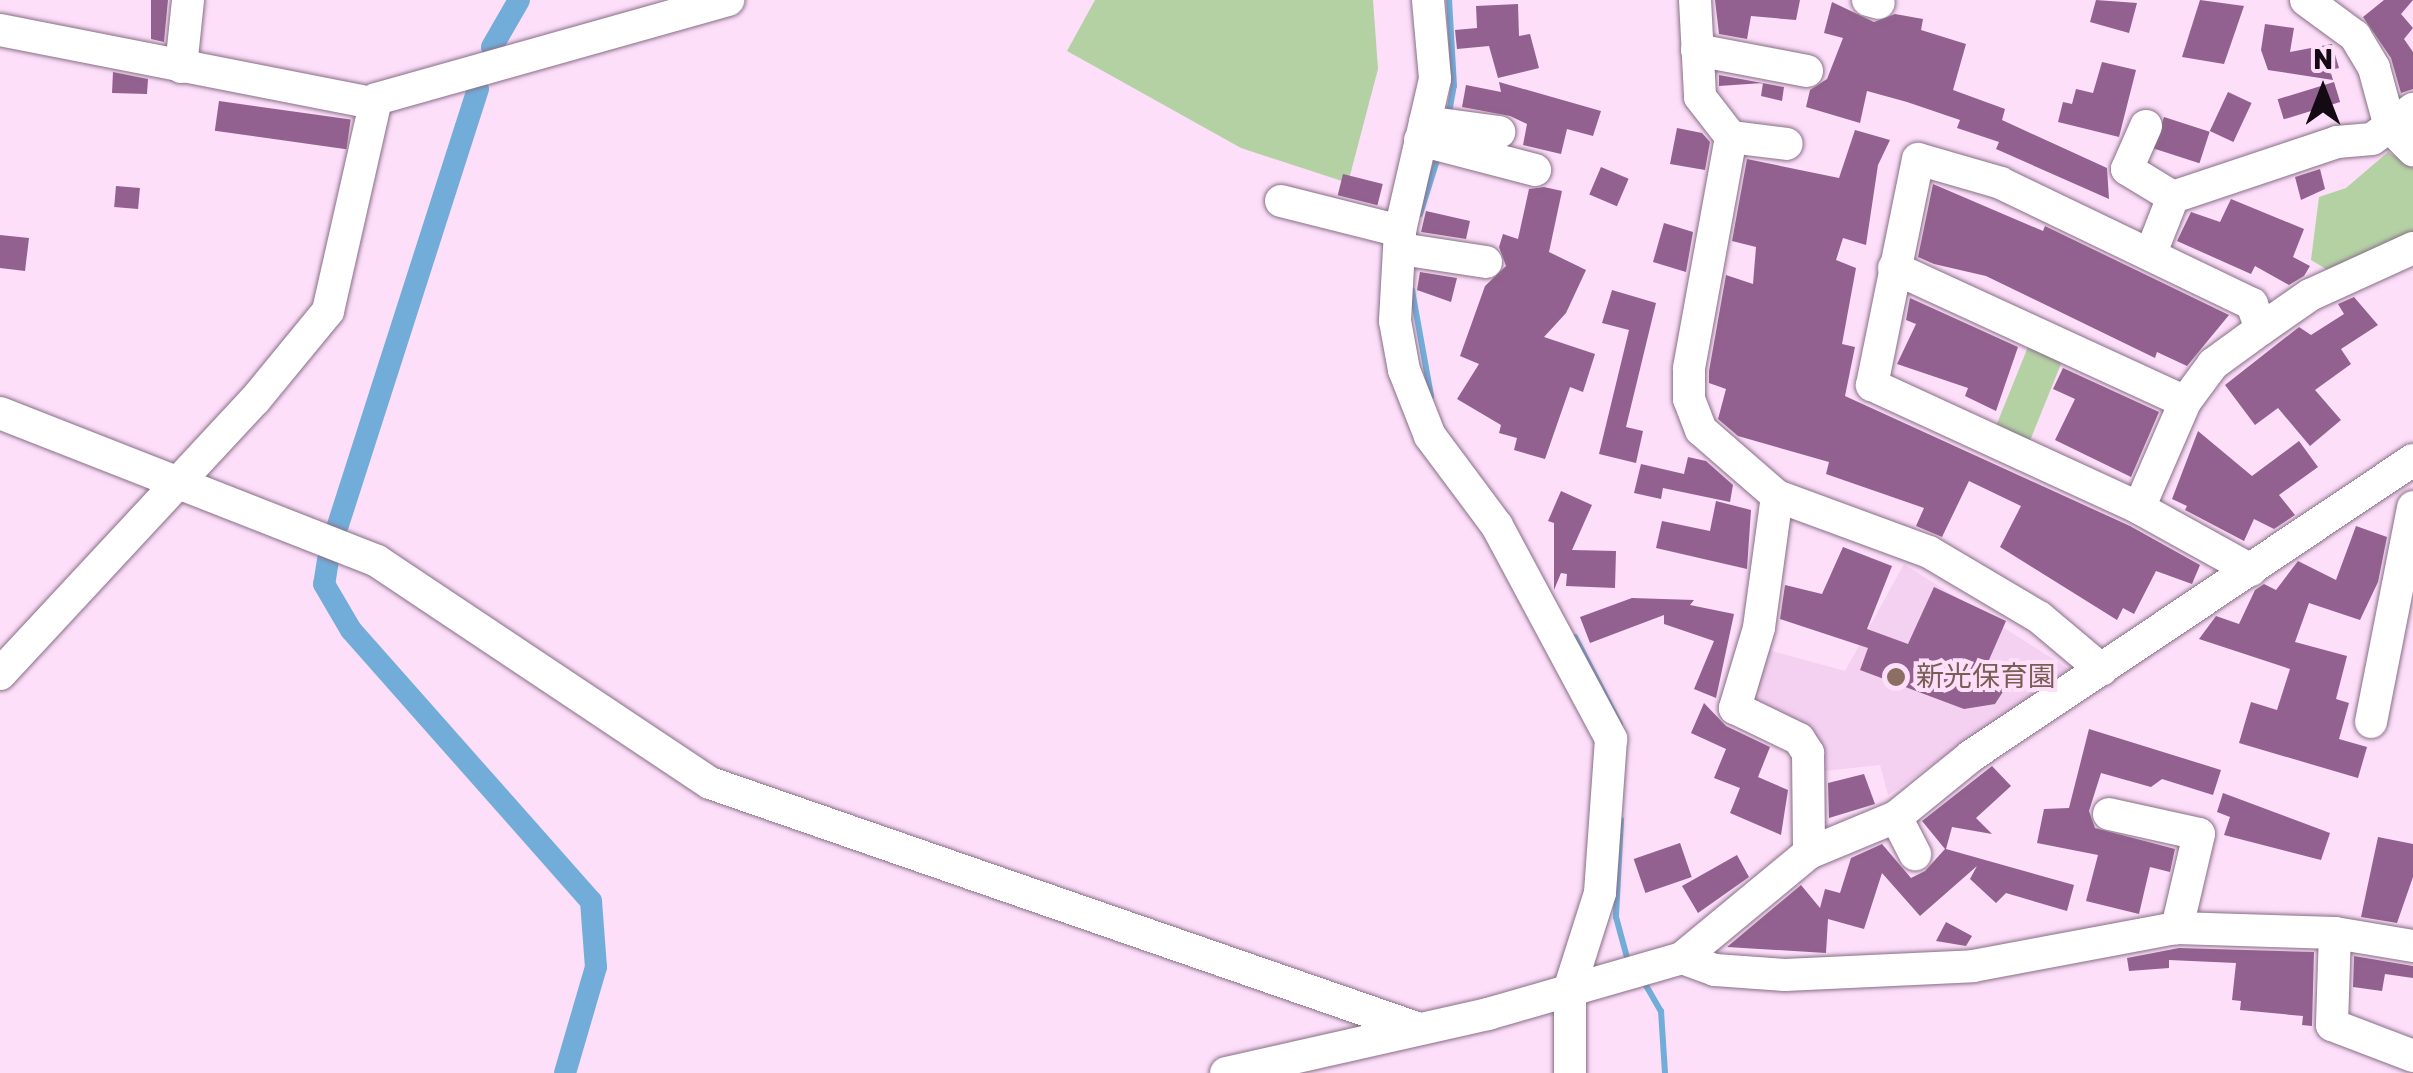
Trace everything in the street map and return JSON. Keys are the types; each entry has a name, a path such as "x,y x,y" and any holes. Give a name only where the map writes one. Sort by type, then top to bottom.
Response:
{"street":[{"path":"180,67 188,0"},
{"path":"0,30 373,103 728,0"},
{"path":"1428,0 1437,134 1400,240 1395,320 1404,370 1430,436 1497,526 1610,739 1600,892 1570,987 1570,1073"},
{"path":"1695,0 1701,103 1731,137 1786,144"},
{"path":"2146,126 2127,169 2173,197 2337,142 2405,129 2355,36 2306,0"},
{"path":"1697,50 1807,71"},
{"path":"0,674 177,484 334,300 373,103"},
{"path":"1437,134 1500,132"},
{"path":"1437,134 1535,170"},
{"path":"1731,137 1688,389 1705,436 1777,496 1928,552 2039,617 2102,670"},
{"path":"2251,570 2139,508 1872,385 1918,159 2002,182 2151,253 2252,304 2261,329"},
{"path":"2151,253 2173,197"},
{"path":"1280,201 1400,240 1442,260 1486,262"},
{"path":"2139,508 2186,402 2213,364 2310,295 2413,248"},
{"path":"1894,268 2186,402"},
{"path":"0,413 376,560 686,773 1414,1027"},
{"path":"1226,1073 1414,1027 1488,1014 1570,987 1682,958 1809,853 1896,817 1970,756 2413,460"},
{"path":"1777,496 1759,628 1735,708 1799,739 1808,754 1809,853"},
{"path":"2371,722 2413,507"},
{"path":"2109,814 2199,834 2178,928"},
{"path":"1896,817 1915,854"},
{"path":"1682,958 1715,970 1785,975 1973,966 2178,928 2335,933 2413,946"},
{"path":"2335,933 2332,1025 2413,1056"}],"shaded area":[{"path":"1904,564 2070,670 1888,795 1880,765 1824,771 1746,707 1757,647 1845,671"}],"green space":[{"path":"1095,0 1373,0 1378,69 1348,183 1241,148 1067,51"},
{"path":"2388,152 2413,168 2413,233 2336,275 2311,260 2319,197 2346,188"},
{"path":"2032,337 2066,351 2030,442 1995,428"}],"building":[{"path":"151,0 168,0 164,42 151,39"},
{"path":"1715,0 1800,0 1796,20 1751,16 1747,39 1719,34"},
{"path":"2096,0 2137,3 2129,33 2090,22"},
{"path":"2200,0 2244,6 2224,64 2182,57"},
{"path":"2384,0 2413,0 2401,14 2413,28 2404,39 2413,52 2413,89 2401,93 2391,58 2363,17"},
{"path":"1832,2 1874,22 1895,14 1923,19 1921,30 1966,44 1953,90 2005,109 2002,120 2107,168 2109,199 1996,149 1999,142 1957,128 1960,120 1907,102 1867,91 1860,123 1806,107 1810,90 1827,79 1843,38 1824,33"},
{"path":"1518,4 1519,36 1530,34 1539,68 1498,78 1489,46 1457,49 1455,30 1477,28 1476,6"},
{"path":"2265,24 2294,28 2290,52 2332,44 2339,68 2330,70 2333,80 2268,70 2261,50"},
{"path":"2102,62 2136,70 2119,137 2058,122 2063,102 2072,104 2076,89 2093,93"},
{"path":"113,72 148,79 147,94 112,93"},
{"path":"1719,75 1763,83 1719,86"},
{"path":"1499,82 1601,111 1593,136 1567,129 1561,154 1523,145 1527,124 1510,116 1462,107 1466,85 1501,92"},
{"path":"2334,82 2340,102 2284,119 2278,99"},
{"path":"1763,83 1784,87 1782,101 1761,96"},
{"path":"2228,92 2252,103 2233,142 2210,131"},
{"path":"219,101 351,120 347,149 215,131"},
{"path":"2164,117 2210,132 2199,163 2154,148"},
{"path":"1677,128 1702,133 1710,142 1705,170 1670,164"},
{"path":"1855,130 1890,140 1878,165 1866,245 1843,238 1836,260 1856,268 1842,344 1855,347 1845,396 2130,526 2200,565 2192,584 2156,571 2134,614 2123,608 2117,620 2000,547 2021,506 1969,481 1942,537 1916,526 1924,508 1826,474 1829,462 1738,436 1718,419 1726,389 1709,383 1709,371 1726,275 1753,284 1756,247 1732,241 1747,159 1839,178"},
{"path":"1601,167 1629,179 1617,206 1589,195"},
{"path":"2320,169 2325,189 2301,200 2295,177"},
{"path":"1343,174 1383,184 1377,205 1338,195"},
{"path":"1933,184 2043,231 2045,226 2229,315 2187,366 2157,352 2155,358 1986,276 1918,257"},
{"path":"116,186 140,188 138,209 114,207"},
{"path":"1529,189 1562,191 1549,252 1586,270 1566,313 1544,337 1595,354 1583,392 1570,387 1545,459 1514,450 1517,438 1499,433 1501,425 1457,399 1479,364 1460,356 1485,286 1506,266 1499,247 1503,234 1518,239"},
{"path":"2231,199 2304,229 2293,257 2310,266 2304,276 2289,285 2255,266 2251,274 2177,241 2191,212 2220,222"},
{"path":"1426,211 1470,221 1466,239 1421,232"},
{"path":"1664,223 1693,232 1686,272 1653,262"},
{"path":"0,235 29,238 25,271 0,268"},
{"path":"1420,272 1457,278 1451,302 1417,290"},
{"path":"1612,290 1656,303 1626,427 1643,431 1636,463 1599,454 1629,330 1602,323"},
{"path":"2354,297 2378,325 2341,349 2351,364 2315,390 2341,420 2310,446 2278,408 2255,425 2225,385 2299,327 2311,335 2344,314 2338,304"},
{"path":"1910,298 2018,347 1996,411 1965,396 1968,388 1897,364 1916,324 1906,320"},
{"path":"2063,368 2159,412 2131,477 2055,440 2075,399 2053,389"},
{"path":"2198,431 2252,476 2299,441 2318,467 2279,495 2295,515 2274,529 2254,519 2244,541 2172,499"},
{"path":"1688,457 1706,461 1733,485 1730,502 1663,488 1661,499 1634,493 1641,464 1684,474"},
{"path":"1561,491 1592,505 1572,550 1616,551 1615,588 1566,586 1567,574 1561,573 1554,590 1554,523 1548,521"},
{"path":"1716,501 1751,510 1747,569 1656,548 1662,521 1710,531"},
{"path":"2356,526 2387,537 2378,582 2360,620 2309,603 2295,642 2347,656 2336,699 2349,703 2339,739 2367,747 2358,778 2239,743 2251,702 2277,710 2290,669 2199,639 2216,616 2239,624 2255,590 2264,584 2276,590 2298,561 2336,580"},
{"path":"1843,547 1892,566 1867,629 1908,644 1934,587 2006,621 1989,660 2002,665 2008,684 1995,704 1964,709 1860,670 1868,648 1780,619 1785,585 1822,594"},
{"path":"1632,598 1694,600 1690,605 1734,614 1716,698 1694,689 1714,641 1664,624 1664,615 1590,643 1580,617"},
{"path":"1704,703 1726,726 1770,747 1758,777 1788,790 1781,835 1730,813 1740,788 1714,778 1726,749 1691,733"},
{"path":"2089,729 2221,770 2213,795 2162,779 2151,787 2101,773 2089,811 2095,828 2175,849 2170,872 2150,867 2139,914 2086,901 2098,855 2037,843 2044,809 2069,808"},
{"path":"1992,766 2011,786 1976,818 1992,834 1952,827 1946,849 2074,885 2067,911 2006,893 1996,903 1970,879 1977,866 1920,916 1882,873 1864,929 1828,919 1826,953 1727,947 1801,885 1820,908 1825,889 1840,893 1851,858 1882,844 1911,878 1925,871 1945,849 1922,821"},
{"path":"1864,774 1875,804 1829,818 1828,783"},
{"path":"2223,793 2330,833 2321,860 2224,835 2230,817 2217,812"},
{"path":"2378,837 2413,844 2413,877 2397,923 2361,917"},
{"path":"1680,843 1692,877 1645,893 1634,859"},
{"path":"1737,855 1749,877 1698,913 1682,886"},
{"path":"1946,922 1972,936 1966,946 1936,941"},
{"path":"2179,948 2314,952 2312,1026 2302,1025 2303,1016 2240,1010 2241,1001 2232,1000 2236,963 2169,960 2169,968 2129,971 2127,958"},
{"path":"2354,956 2413,966 2413,978 2385,974 2382,991 2353,987"}],"waterway":[{"path":"492,47 519,0"},
{"path":"1449,0 1454,86 1449,113"},
{"path":"338,525 478,89"},
{"path":"1420,214 1439,154"},
{"path":"1412,290 1431,396"},
{"path":"328,560 324,584 351,630 591,901 596,967 565,1073"},
{"path":"1575,637 1620,724"},
{"path":"1621,820 1616,917 1629,965"},
{"path":"1644,982 1661,1011 1665,1073"}],"place":[{"name":"新光保育園","path":"1896,677"}]}
